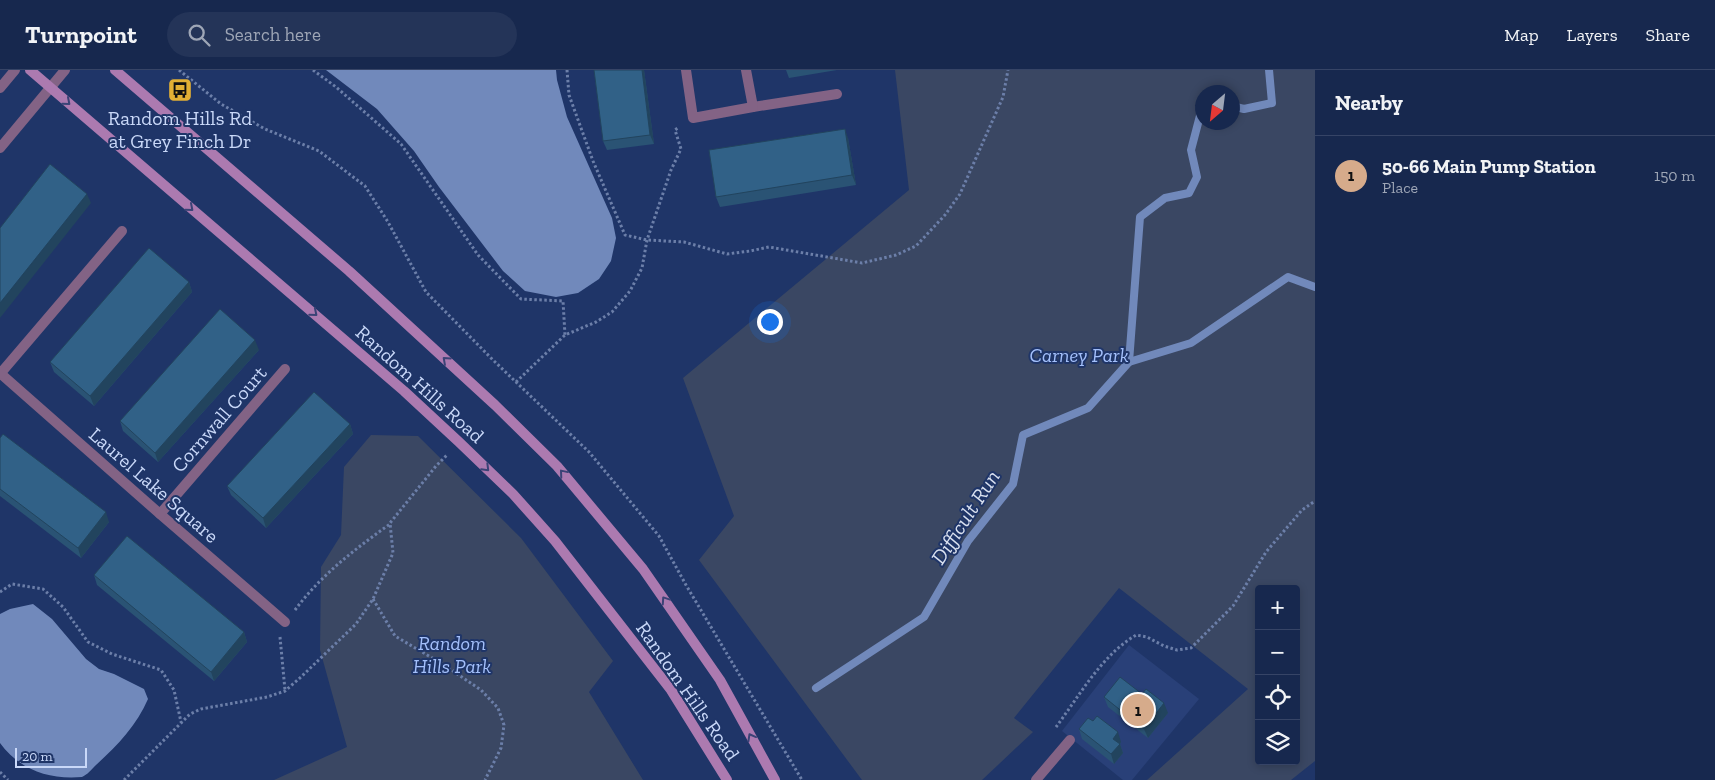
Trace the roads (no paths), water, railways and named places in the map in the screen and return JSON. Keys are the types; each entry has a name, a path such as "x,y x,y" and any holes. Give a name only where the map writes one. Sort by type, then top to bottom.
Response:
{"street":[{"path":"0,88 15,70"},
{"name":"Random Hills Road","path":"30,70 404,391 513,494 555,541 671,690 728,780"},
{"path":"0,148 65,70"},
{"name":"Random Hills Road","path":"115,70 349,271 495,404 557,466 649,577 720,680 775,780"},
{"path":"686,70 693,118 837,94"},
{"path":"746,70 753,107"},
{"path":"0,373 122,231"},
{"name":"Cornwall Court","path":"160,514 285,369"},
{"name":"Laurel Lake Square","path":"0,373 285,622"},
{"path":"1036,780 1070,740"}],"waterway":[{"path":"1240,108 1244,109 1272,103 1269,70"},
{"path":"1129,362 1140,217 1165,198 1189,193 1197,177 1191,150 1196,130"},
{"name":"Difficult Run","path":"816,688 924,617 968,541 1013,484 1023,435 1088,408 1129,362 1191,343 1288,277 1315,287"}],"place":[{"name":"Random Hills Rd at Grey Finch Dr","path":"180,90"},
{"name":"50-66 Main Pump Station","path":"1138,710"}],"park label":[{"name":"Carney Park","path":"1079,355"},
{"name":"Random Hills Park","path":"452,654"}]}
